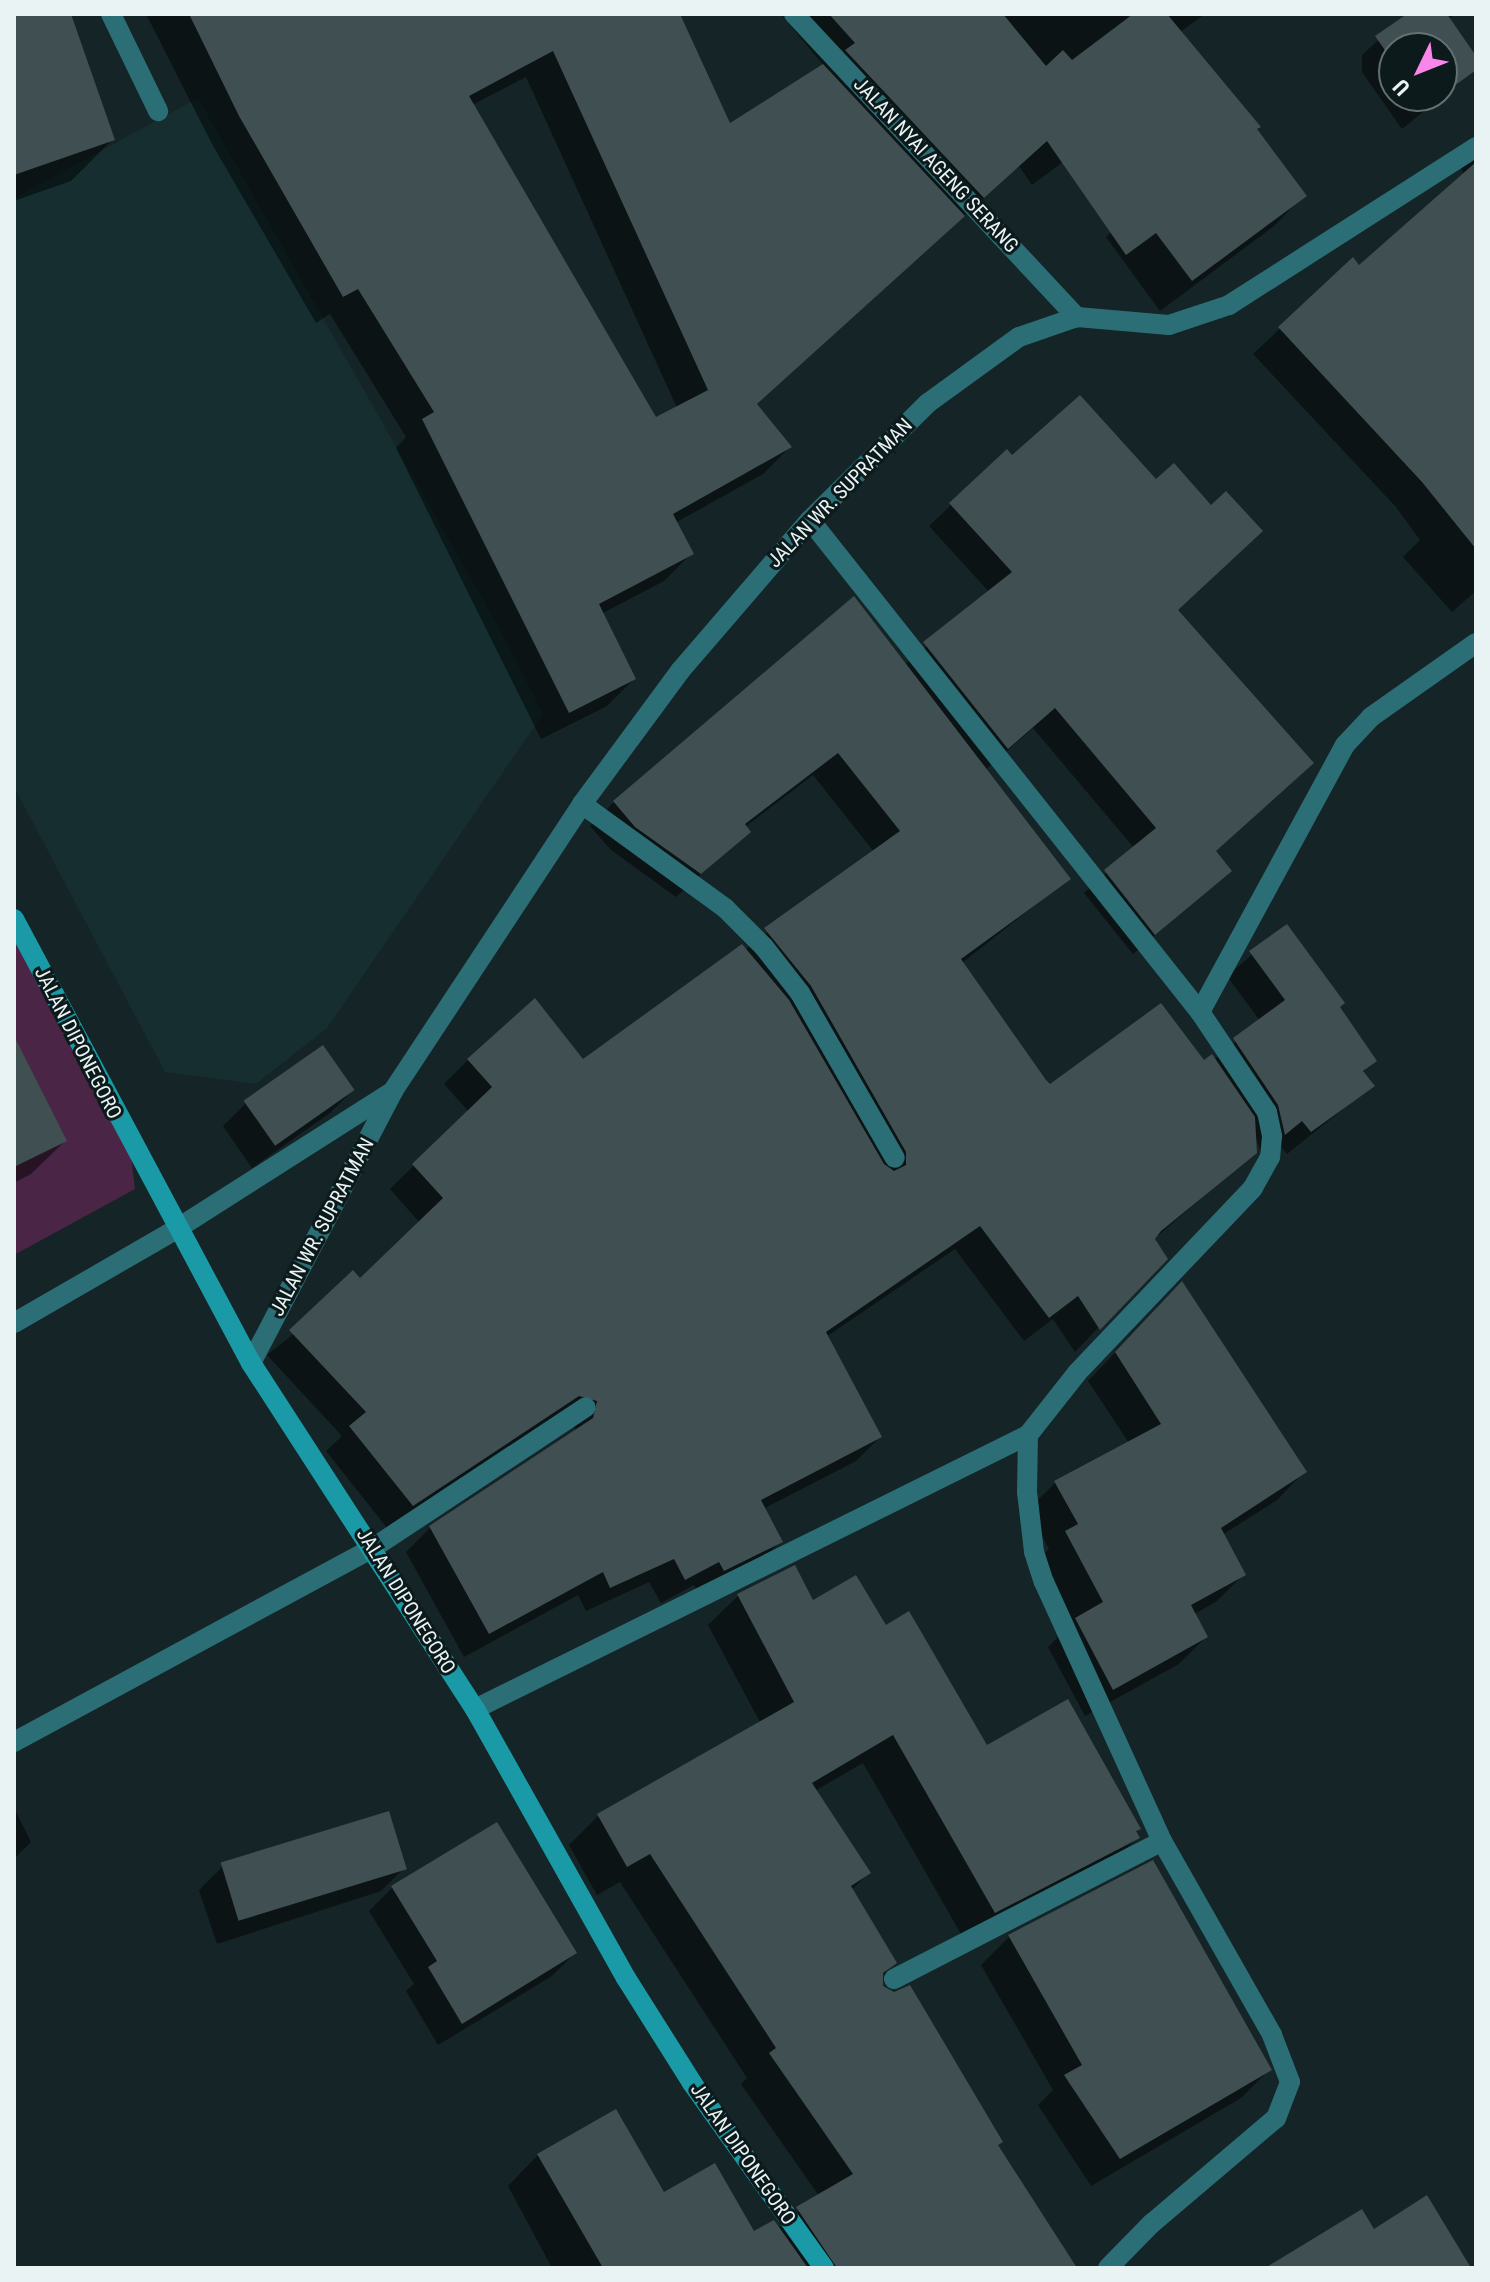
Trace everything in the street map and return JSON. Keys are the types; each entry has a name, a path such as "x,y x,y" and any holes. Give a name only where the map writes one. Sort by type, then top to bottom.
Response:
{"main road":[{"name":"JALAN DIPONEGORO","path":"14,919 175,1230 251,1363 475,1709 643,2004 824,2268"}],"street":[{"path":"111,14 158,111"},
{"name":"JALAN NYAI AGENG SERANG","path":"794,14 1077,317"},
{"name":"JALAN WR. SUPRATMAN","path":"251,1363 393,1091 582,804 719,622 810,520 928,403 986,357 1019,337 1077,317 1169,325 1229,305 1476,147"},
{"path":"475,1709 1028,1435 1077,1373 1253,1188 1270,1157 1267,1112 1200,1012 810,520"},
{"path":"1200,1012 1345,745 1371,717 1476,643"},
{"path":"582,804 725,908 764,947 800,993 895,1158"},
{"name":"JALAN WR. SUPRATMAN","path":"14,1323 175,1230 393,1091"},
{"path":"14,1742 373,1548 586,1407"},
{"path":"1028,1435 1027,1492 1034,1552 1162,1841 1272,2035 1290,2082 1276,2118 1152,2223 1108,2268"},
{"path":"894,1979 1162,1841"}],"shaded area":[{"path":"198,98 498,626 543,714 327,1028 256,1084 165,1072 14,787 14,198"},
{"path":"14,918 128,1131 135,1189 14,1255"}],"building":[{"path":"14,14 71,14 115,140 14,175"},
{"path":"189,14 680,14 730,123 823,64 965,216 757,404 792,447 673,514 694,554 599,604 636,679 569,713 422,419 434,412 358,289 343,297 239,116","holes":["553,51 708,390 656,417 469,96"]},
{"path":"829,14 1003,14 1046,66 1063,50 1072,60 1133,14 1167,14 1261,127 1257,129 1307,196 1192,281 1156,233 1126,255 1047,141 984,198 845,50 855,43"},
{"path":"1407,14 1447,14 1476,56 1476,70 1458,83 1458,32 1381,32"},
{"path":"1476,162 1476,549 1422,482 1278,327 1353,257 1359,265"},
{"path":"1080,395 1156,479 1174,463 1211,505 1226,491 1263,531 1178,610 1314,763 1216,851 1232,871 1155,935 1104,870 1156,828 1055,708 1008,749 923,642 1012,572 949,503 1007,449 1012,455"},
{"path":"854,596 1071,879 961,959 1046,1080 1050,1084 1161,1003 1204,1060 1212,1054 1255,1117 1257,1153 1161,1231 1155,1239 1168,1259 1100,1330 1078,1296 1049,1318 980,1226 826,1332 882,1437 761,1500 783,1542 724,1571 719,1562 685,1580 674,1559 610,1588 603,1572 489,1634 429,1526 593,1418 597,1401 579,1396 413,1506 349,1426 366,1412 289,1330 353,1270 360,1278 443,1198 412,1164 492,1087 467,1059 535,998 583,1059 742,944 789,1000 884,1164 894,1171 906,1165 906,1152 811,986 764,928 900,831 838,753 745,824 751,832 701,874 635,827 613,801"},
{"path":"1287,924 1345,1003 1340,1007 1377,1061 1363,1071 1375,1086 1311,1132 1302,1121 1285,1135 1278,1105 1233,1038 1285,1000 1249,951"},
{"path":"14,1036 67,1141 14,1167"},
{"path":"323,1045 355,1090 275,1146 244,1101"},
{"path":"1182,1281 1307,1472 1221,1528 1246,1575 1191,1605 1208,1637 1113,1690 1075,1618 1103,1602 1065,1531 1078,1524 1054,1481 1161,1424 1115,1352"},
{"path":"795,1565 813,1600 856,1575 886,1625 909,1611 987,1745 1068,1699 1141,1829 1136,1831 1140,1838 995,1913 893,1735 812,1783 871,1873 851,1886 897,1963 883,1973 883,1986 894,1992 910,1985 1003,2142 998,2145 1077,2268 837,2268 796,2207 853,2174 769,2053 776,2048 650,1854 627,1867 597,1814 794,1702 737,1594"},
{"path":"389,1811 407,1869 239,1921 221,1862"},
{"path":"497,1822 577,1953 462,2024 428,1967 437,1961 391,1886"},
{"path":"1153,1860 1272,2070 1120,2159 1064,2075 1082,2065 1008,1935"},
{"path":"616,2109 664,2192 715,2163 754,2231 774,2220 808,2268 603,2268 537,2154"},
{"path":"1427,2195 1471,2268 1265,2268 1362,2209 1374,2229"}]}
